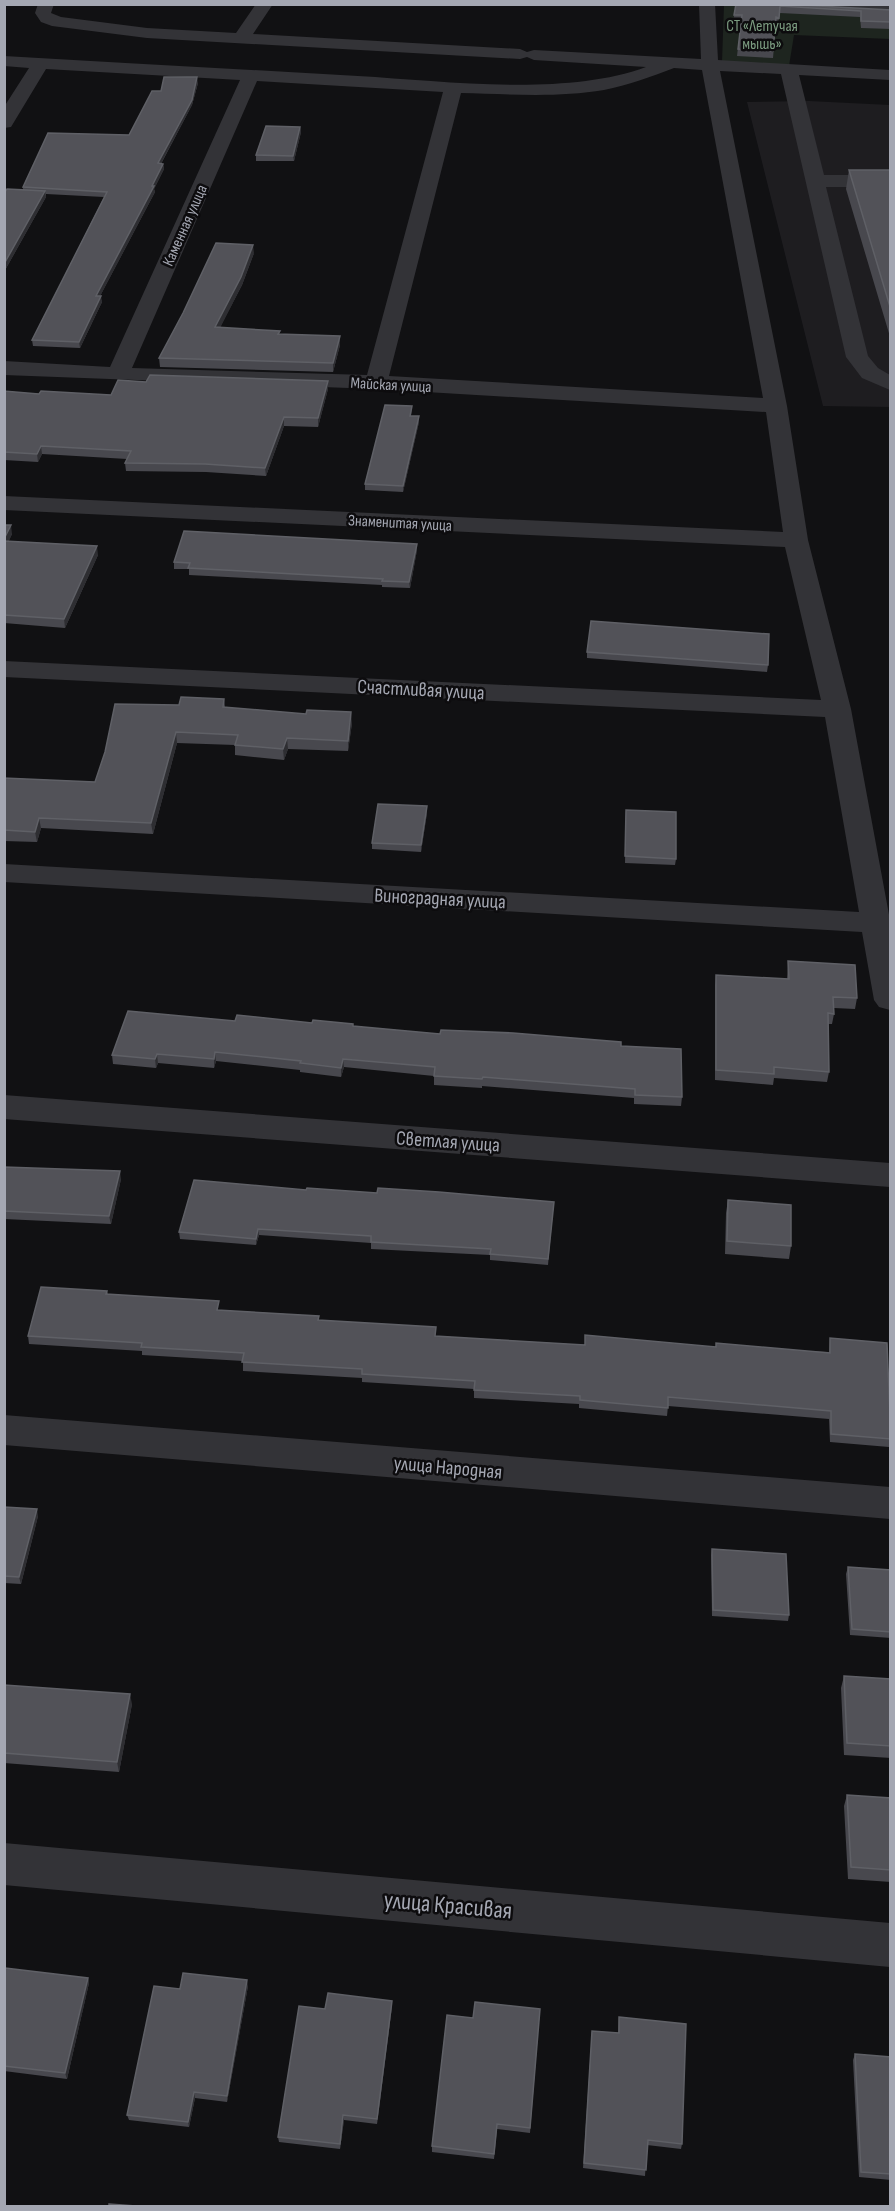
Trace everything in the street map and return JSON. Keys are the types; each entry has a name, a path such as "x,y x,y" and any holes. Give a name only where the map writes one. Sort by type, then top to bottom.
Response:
{"street":[{"path":"46,4 43,13 47,18 58,22 147,33 238,38"},
{"path":"707,4 710,66 776,406 796,540 837,709 891,1000"},
{"path":"782,4 891,9"},
{"path":"237,9 261,9"},
{"path":"261,9 241,38 891,75"},
{"path":"4,61 453,87 577,88 629,79 672,63"},
{"path":"4,123 41,63"},
{"path":"789,69 856,357 870,373 891,383"},
{"name":"Каменная улица","path":"118,374 251,75"},
{"path":"376,382 453,87"},
{"path":"815,181 891,181"},
{"name":"Майская улица","path":"4,368 376,382 776,406"},
{"name":"Знаменитая улица","path":"4,503 796,540"},
{"name":"Счастливая улица","path":"4,669 837,709"},
{"name":"Виноградная улица","path":"4,873 875,923"},
{"name":"Светлая улица","path":"4,1107 891,1175"},
{"name":"улица Народная","path":"4,1430 891,1503"},
{"name":"улица Красивая","path":"4,1864 891,1946"}],"shaded area":[{"path":"809,101 890,105 890,407 823,406 747,102"}],"green space":[{"name":"СТ «Летучая мышь»","path":"724,5 890,5 890,39 794,35 789,66 722,62"}],"building":[{"path":"736,4 891,10 891,22 861,21 861,11 780,6 779,18 776,17 773,51 738,49 742,15 734,15"},
{"path":"164,77 197,77 192,100 158,163 163,164 152,186 154,186 96,296 101,296 79,342 32,340 107,192 23,187 48,133 129,135 152,91 161,91"},
{"path":"266,126 300,127 293,156 256,155"},
{"path":"849,170 891,170 891,310"},
{"path":"7,189 45,191 4,264 4,193"},
{"path":"216,243 253,245 241,277 215,327 280,331 278,334 340,336 333,363 159,358"},
{"path":"150,375 328,381 318,418 284,417 265,468 205,464 125,463 131,451 41,446 37,454 4,452 4,391 111,395 118,380 146,382"},
{"path":"385,405 412,406 410,416 419,416 403,486 365,484"},
{"path":"4,525 11,525 4,539"},
{"path":"184,531 417,544 409,582 382,581 383,579 188,568 190,563 174,562"},
{"path":"4,541 97,546 64,619 4,615"},
{"path":"591,621 769,634 768,665 587,652"},
{"path":"181,697 224,699 223,707 306,714 307,710 351,712 348,741 287,738 283,749 235,745 238,735 176,732 151,823 39,818 35,832 4,830 4,778 95,782 105,752 115,704 179,705"},
{"path":"378,804 427,806 421,845 372,843"},
{"path":"626,810 676,812 676,859 625,856"},
{"path":"788,961 855,965 857,998 833,997 834,1014 828,1013 829,1072 774,1067 774,1074 716,1070 716,975 789,979"},
{"path":"128,1011 235,1021 237,1015 312,1023 313,1020 440,1034 441,1030 513,1033 621,1042 621,1046 681,1049 682,1097 635,1095 635,1089 483,1077 482,1079 434,1076 435,1067 343,1059 341,1068 300,1063 301,1061 215,1052 214,1059 157,1054 155,1059 112,1055"},
{"path":"4,1167 120,1171 109,1216 4,1211"},
{"path":"194,1180 306,1190 307,1188 377,1193 378,1188 554,1202 548,1259 490,1254 491,1249 371,1242 371,1236 258,1229 256,1239 179,1232"},
{"path":"728,1200 791,1205 791,1246 727,1241"},
{"path":"41,1287 107,1291 106,1294 219,1301 217,1310 319,1316 318,1320 436,1327 435,1336 585,1345 585,1335 716,1347 716,1343 830,1353 830,1338 887,1343 891,1439 831,1434 831,1411 668,1397 668,1408 580,1400 580,1396 474,1390 475,1381 362,1374 362,1369 242,1362 244,1353 141,1347 142,1343 28,1336"},
{"path":"4,1507 37,1509 19,1577 4,1576"},
{"path":"712,1549 786,1554 789,1615 713,1610"},
{"path":"848,1567 891,1570 891,1632 852,1629"},
{"path":"844,1676 891,1679 891,1746 847,1743"},
{"path":"4,1685 130,1694 117,1762 4,1753"},
{"path":"847,1795 891,1798 891,1870 851,1867"},
{"path":"5,1968 88,1978 65,2073 4,2066"},
{"path":"183,1973 247,1980 227,2096 194,2092 188,2122 127,2115 154,1986 180,1989"},
{"path":"328,1993 392,2001 377,2119 343,2115 340,2144 278,2137 299,2006 325,2009"},
{"path":"475,2002 540,2009 530,2128 497,2124 494,2154 432,2146 447,2015 473,2018"},
{"path":"619,2017 686,2024 682,2144 648,2140 646,2170 584,2163 592,2031 619,2033"},
{"path":"855,2054 891,2057 891,2174 861,2172"},
{"path":"109,2204 136,2206 109,2206"}]}
